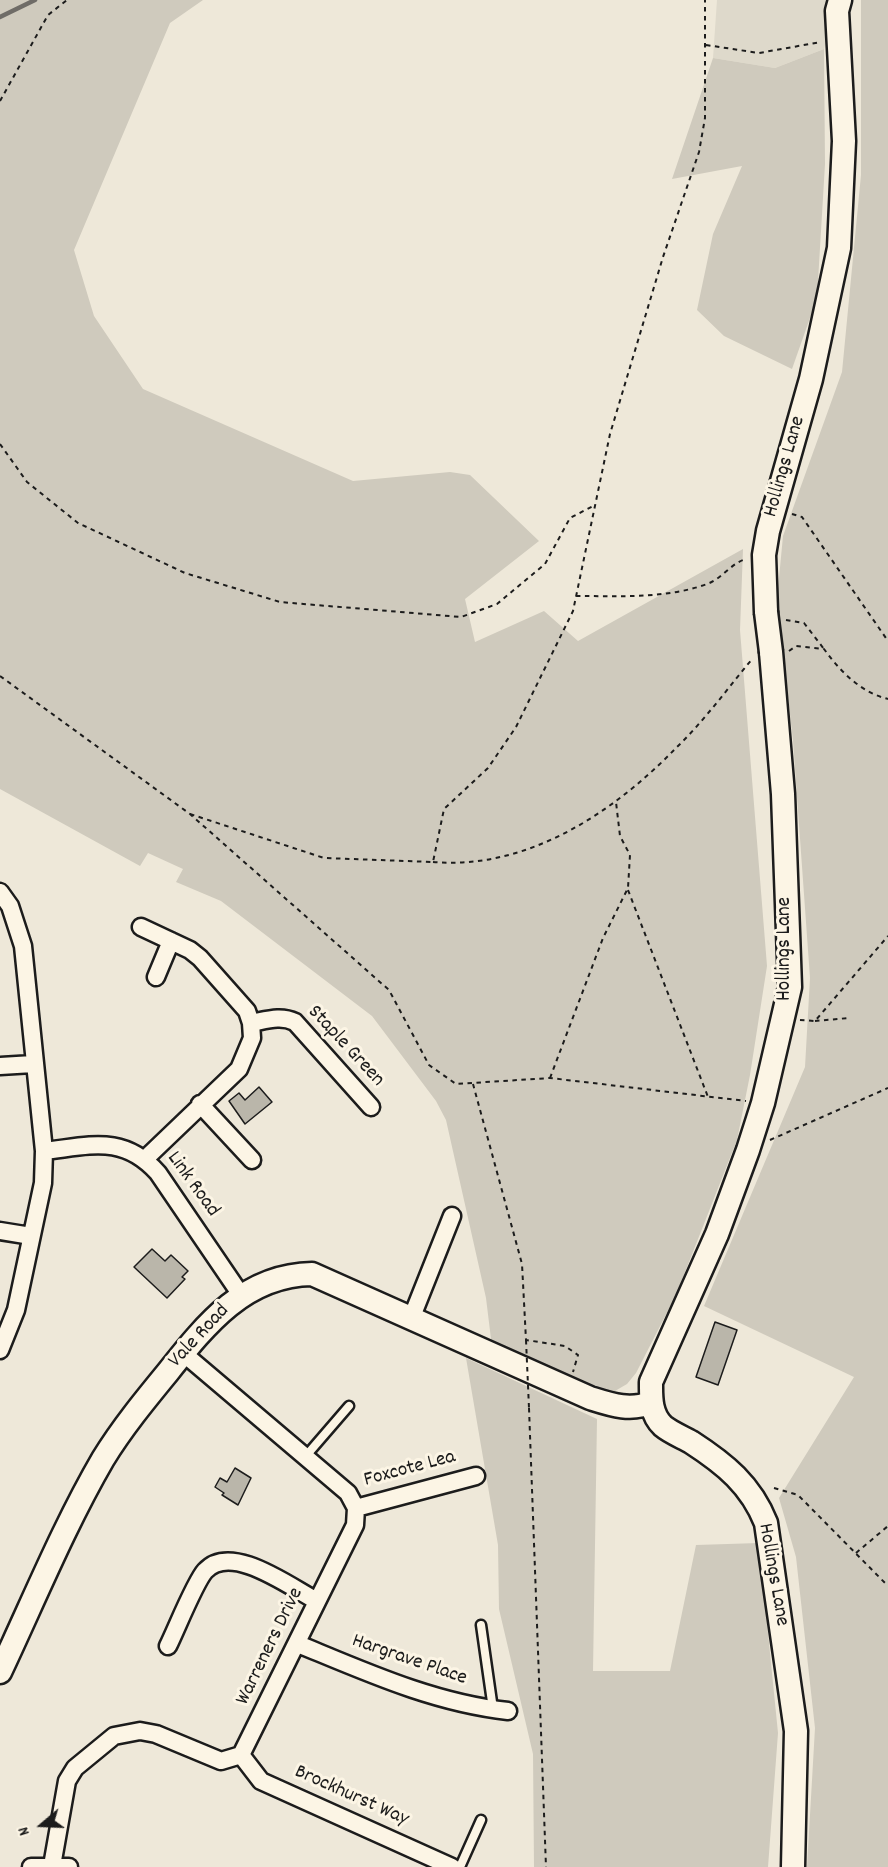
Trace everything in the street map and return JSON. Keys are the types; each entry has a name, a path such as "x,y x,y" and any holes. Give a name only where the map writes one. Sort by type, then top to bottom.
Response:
{"street":[{"name":"Hollings Lane","path":"793,1867 796,1731 766,1523 758,1502 740,1479 720,1461 662,1425 651,1402 651,1382 717,1234 748,1150 785,1019 790,987 783,794 767,656 773,620 764,555 774,509 811,379 839,248 844,141 837,11 840,0"},
{"path":"0,892 10,906 23,946 33,1064 44,1151 43,1183 16,1310 0,1350"},
{"path":"141,927 200,958 239,998 251,1023 252,1038 239,1069 145,1159"},
{"path":"156,977 171,941"},
{"name":"Staple Green","path":"251,1023 276,1018 287,1018 295,1022 371,1107"},
{"path":"0,1066 33,1064"},
{"path":"200,1104 252,1160"},
{"name":"Link Road","path":"44,1151 119,1146 145,1159 158,1173 241,1295"},
{"path":"411,1319 452,1216"},
{"path":"0,1231 31,1236"},
{"name":"Vale Road","path":"0,1672 103,1460 126,1424 204,1326 241,1295 293,1275 312,1274 604,1403 623,1407 643,1406 651,1402"},
{"path":"183,1353 348,1493 356,1508"},
{"name":"Foxcote Lea","path":"356,1508 476,1476"},
{"name":"Warreners Drive","path":"241,1755 247,1749 355,1525 356,1508"},
{"path":"168,1646 204,1571 227,1560 241,1562 317,1601"},
{"name":"Hargrave Place","path":"298,1644 406,1688 501,1710"},
{"path":"31,1867 60,1866 67,1782 75,1768 114,1736 140,1731 156,1734 221,1761 241,1755"},
{"name":"Brockhurst Way","path":"241,1755 252,1773 261,1781 452,1867"}],"lane":[{"path":"305,1457 349,1406"},
{"path":"481,1625 501,1710"},
{"path":"460,1867 481,1820"}],"path":[{"path":"0,101 48,15 67,0"},
{"path":"433,862 444,809 488,768 516,728 573,611 610,434 663,257 699,152 705,118 705,0"},
{"path":"706,45 759,53 838,38"},
{"path":"0,444 27,482 78,524 185,573 280,602 461,617 497,604 545,564 570,518 595,505"},
{"path":"774,509 802,517 888,641"},
{"path":"576,596 677,593 710,583 740,561 764,555"},
{"path":"773,620 787,619 804,623 843,675 880,697 888,699"},
{"path":"190,814 324,858 458,864 497,860 553,840 616,802 676,748 767,656 796,646 824,649"},
{"path":"0,676 190,814 389,990 429,1065 456,1084 550,1078 763,1103"},
{"path":"550,1078 603,938 628,888 630,855 620,836 616,802"},
{"path":"628,888 708,1097"},
{"path":"815,1021 888,936"},
{"path":"785,1019 815,1021 849,1018"},
{"path":"473,1084 522,1264 546,1867"},
{"path":"748,1150 888,1088"},
{"path":"526,1340 565,1346 578,1355 569,1389"},
{"path":"774,1488 798,1495 888,1586"},
{"path":"856,1553 888,1526"}],"shaded area":[{"path":"0,0 203,0 170,23 74,250 94,316 143,389 353,481 450,472 470,475 539,541 465,599 475,642 544,611 578,641 743,549 740,630 767,966 737,1140 676,1295 636,1373 627,1384 615,1391 603,1394 492,1347 486,1298 446,1120 436,1101 372,1016 221,901 176,882 183,869 148,853 140,866 0,789"},
{"path":"717,0 836,0 824,49 775,68 713,58"},
{"path":"861,0 888,0 888,1867 807,1867 815,1728 796,1557 779,1498 854,1377 704,1306 805,1067 810,978 793,741 777,599 783,536 842,372 861,175"},
{"path":"824,49 825,164 817,298 792,369 724,336 697,310 713,234 742,166 672,179 713,58 775,68"},
{"path":"466,1358 597,1419 593,1671 670,1671 696,1545 759,1543 778,1733 768,1867 534,1867 533,1754 499,1609 498,1545"}],"building":[{"path":"259,1087 272,1102 245,1124 229,1101 239,1093 245,1100"},
{"path":"152,1249 165,1261 171,1255 188,1271 182,1277 185,1279 167,1298 134,1267"},
{"path":"715,1322 737,1330 718,1385 696,1377"},
{"path":"235,1468 251,1478 238,1505 222,1495 224,1493 215,1487 220,1478 227,1482"}],"waterway":[{"path":"0,17 35,0"}]}
